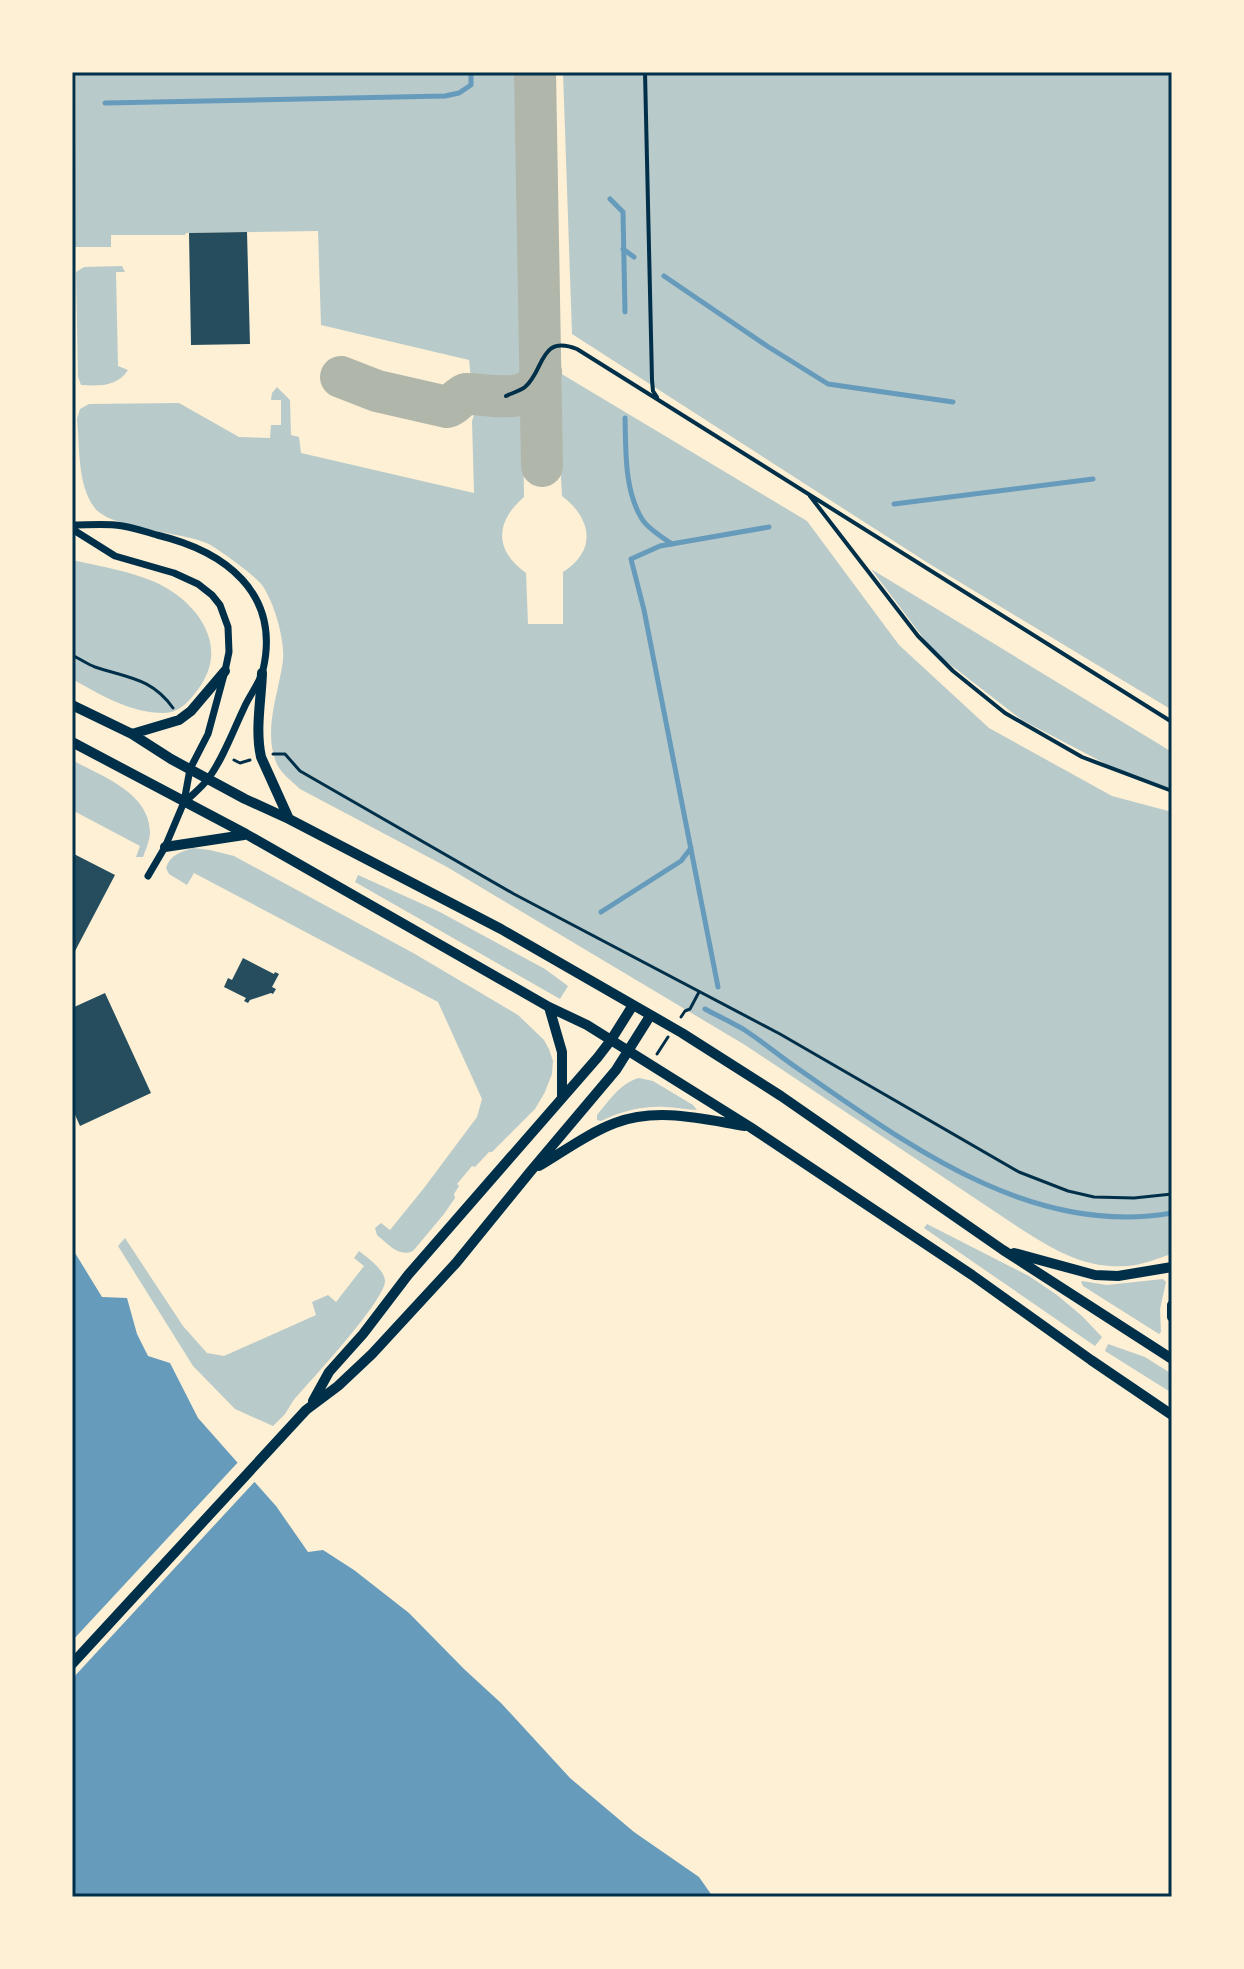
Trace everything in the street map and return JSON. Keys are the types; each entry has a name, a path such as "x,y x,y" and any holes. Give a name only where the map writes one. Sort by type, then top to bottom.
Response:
{"main road":[{"path":"132,734 179,720 191,711 225,671"},
{"path":"262,673 259,747 289,819"},
{"path":"72,705 132,734 245,799 501,929 674,1029 781,1096 1003,1250 1172,1359"},
{"path":"72,742 246,834 549,1007 587,1025 750,1127 972,1275 1172,1415"},
{"path":"165,847 246,834"},
{"path":"310,1406 329,1372 434,1244 611,1040 633,1005"},
{"path":"549,1007 562,1052 562,1097"},
{"path":"72,1664 310,1406 338,1386 372,1354 456,1263 608,1081 650,1016"},
{"path":"530,1172 595,1133 639,1116 667,1114 750,1127"},
{"path":"1003,1250 1095,1275 1128,1275 1172,1267"},
{"path":"1172,1305 1172,1317"}],"street":[{"path":"72,527 118,525 171,538 208,553 236,571 254,593 264,618 266,637 262,673 208,779 184,802"},
{"path":"72,527 115,556 183,576 212,595 220,605 228,627 229,652 208,734 190,769 184,802 165,847 148,876"}],"lane":[{"path":"645,72 652,387 657,398 668,406"},
{"path":"506,396 527,385 553,346 577,349 1172,722"},
{"path":"808,494 918,636 953,671 1005,713 1082,757 1172,791"}],"path":[{"path":"72,655 92,666 145,682 163,695 175,712"},
{"path":"276,754 285,754 300,771 514,894 780,1034 1019,1172 1044,1183 1094,1197 1134,1198 1172,1194"},
{"path":"232,758 240,763 253,759"},
{"path":"650,1065 699,992"}],"shaded area":[{"path":"76,72 517,72 523,375 511,383 476,385 471,379 469,360 321,325 318,231 111,235 111,247 75,247"},
{"path":"563,72 1172,72 1172,710 928,563 572,334"},
{"path":"122,266 125,272 116,272 118,366 128,370 113,382 81,385 78,377 76,272 84,267"},
{"path":"555,370 807,521 899,645 989,728 1112,796 1172,812 1172,1254 1139,1264 1112,1266 1098,1265 1059,1251 1021,1229 745,1045 447,867 300,789 280,770 272,749 271,724 283,651 278,621 262,585 209,544 130,525 102,514 89,498 82,476 77,419 80,409 89,404 179,403 239,437 270,438 271,425 281,425 281,400 271,400 277,387 290,400 291,435 299,437 301,453 474,493 474,415 483,407 506,409 523,417 524,497 514,506 503,526 504,545 508,555 526,573 528,624 563,624 563,572 582,554 586,534 579,514 562,496"},
{"path":"72,560 155,582 195,611 209,639 209,669 201,685 181,708 164,713 139,710 72,679"},
{"path":"871,569 1172,752 1172,790 1123,773 1022,720 934,652"},
{"path":"72,760 122,787 141,806 148,818 150,832 143,857 136,857 140,846 72,810"},
{"path":"193,848 234,856 415,954 518,1015 549,1049 553,1061 552,1074 535,1109 492,1152 475,1167 472,1166 457,1184 455,1198 444,1214 413,1251 403,1253 394,1249 377,1235 375,1228 381,1223 390,1230 477,1117 482,1099 438,1002 194,873 187,885 169,874 166,868 170,860"},
{"path":"358,875 438,911 545,969 568,986 560,999 355,882"},
{"path":"639,1078 653,1081 697,1110 648,1107 597,1120 597,1115 615,1093"},
{"path":"927,1224 1029,1276 1057,1295 1102,1337 1095,1346 924,1228"},
{"path":"125,1238 183,1326 207,1353 224,1356 316,1315 312,1302 328,1295 336,1302 364,1266 354,1258 359,1251 379,1269 385,1282 359,1324 273,1426 235,1409 193,1366 118,1246"},
{"path":"1163,1279 1166,1282 1159,1334 1081,1282 1107,1285"},
{"path":"1108,1344 1145,1357 1172,1374 1172,1393 1105,1351"}],"water":[{"path":"72,1248 102,1297 127,1298 137,1334 148,1356 170,1363 198,1418 276,1506 308,1552 323,1550 409,1613 501,1703 570,1778 634,1832 699,1877 713,1897 72,1897"}],"pier":[{"path":"241,1459 258,1478 72,1679 72,1641"}],"building":[{"path":"247,232 250,344 191,345 189,233"},
{"path":"72,853 115,875 74,953 72,952"},
{"path":"243,958 279,974 272,987 276,989 273,994 248,1003 244,1001 246,998 224,987 228,978 232,980"},
{"path":"105,993 151,1093 80,1126 72,1108 72,1008"}],"waterway":[{"path":"105,103 445,96 459,93 471,85 471,72"},
{"path":"610,199 623,212 625,312"},
{"path":"623,249 634,257"},
{"path":"664,276 828,384 953,402"},
{"path":"625,418 627,470 636,508 648,526 672,544"},
{"path":"894,504 1093,479"},
{"path":"718,987 644,610 631,559 660,546 769,527"},
{"path":"601,912 681,861 691,848"},
{"path":"705,1009 738,1026 882,1126 973,1178 1020,1198 1069,1212 1120,1217 1172,1213"}],"taxiway":[{"path":"535,72 542,466"},
{"path":"341,377 377,391 447,407 466,394 521,394 537,383 541,372"}]}
